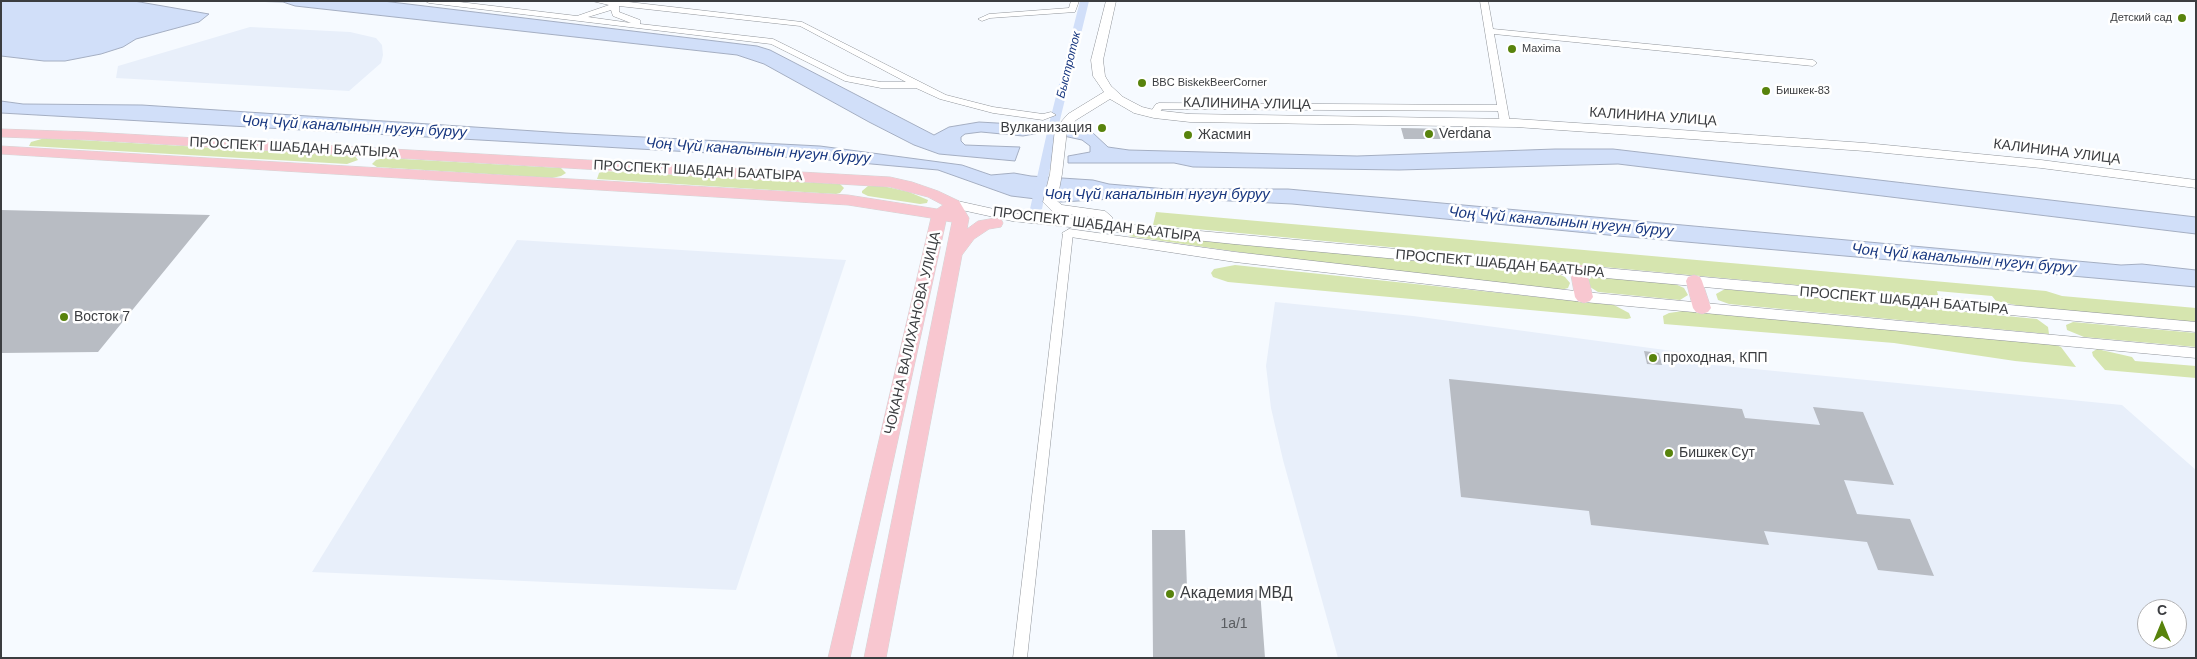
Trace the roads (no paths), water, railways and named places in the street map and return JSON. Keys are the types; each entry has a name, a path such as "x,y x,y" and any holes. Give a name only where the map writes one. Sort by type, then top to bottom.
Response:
{"main road":[{"path":"1106,227 1105,217 1100,214 1058,209 1050,202 1056,174 1061,129 1072,117 1112,94 1101,82 1097,68 1111,1"},
{"name":"КАЛИНИНА УЛИЦА","path":"1112,94 1128,106 1154,114 1190,118 1505,123 1865,147 2041,164 2196,184"},
{"name":"ПРОСПЕКТ ШАБДАН БААТЫРА","path":"1,133 855,180 907,185 932,194 951,213 995,223 1235,257 1584,297 2196,353"},
{"path":"7,150 32,134"},
{"name":"ПРОСПЕКТ ШАБДАН БААТЫРА","path":"7,150 848,200 904,209 1012,217 2048,315 2196,327"},
{"path":"357,170 372,153"},
{"path":"572,183 584,165"},
{"path":"848,200 855,180"},
{"path":"904,209 930,205 932,194"},
{"path":"904,209 913,214 922,224 930,254"},
{"name":"ЧОКАНА ВАЛИХАНОВА УЛИЦА","path":"839,658 930,254 951,213"},
{"name":"ЧОКАНА ВАЛИХАНОВА УЛИЦА","path":"875,658 953,255 951,213"},
{"path":"953,255 968,235 984,226 995,223"},
{"path":"1578,270 1584,297"},
{"path":"1694,281 1702,308"},
{"path":"2048,315 2066,342"}],"street":[{"path":"430,1 773,42 845,78 881,85 918,85"},
{"path":"596,1 802,24 943,97 986,109 1043,117 1051,115"},
{"path":"982,19 989,16 1072,10 1075,1"},
{"path":"1484,1 1505,123"},
{"path":"571,18 592,15 610,8 617,2"},
{"path":"617,2 614,9 616,14 654,29"},
{"path":"1489,32 1813,63"},
{"path":"1154,114 1159,106 1502,108"},
{"path":"1020,658 1068,233"}],"water":[{"path":"1,1 134,1 209,14 199,22 136,39 123,47 101,54 65,61 44,61 1,56"},
{"path":"247,1 383,1 757,46 770,50 934,135 949,127 979,122 1032,125 1045,130 1093,133 1108,147 1129,150 1357,156 1555,149 1613,149 2196,217 2196,234 1618,164 1399,170 1193,167 1174,163 1068,163 1068,156 1090,152 1090,146 1082,140 1045,132 1023,136 981,132 965,134 961,137 961,141 965,145 1020,147 1015,161 939,154 914,145 869,122 764,64 737,55 295,6 283,2"},
{"path":"1,101 23,104 142,105 565,133 820,146 962,165 991,175 1014,173 1167,189 1288,189 2121,265 2142,264 2196,270 2196,287 1618,236 1292,204 1147,197 1061,202 1011,196 938,170 816,159 1,113"}],"waterway":[{"name":"Быстроток","path":"1036,209 1053,128 1085,1"},
{"name":"Чоң Чүй каналынын нугун буруу","path":"1047,131 1053,128"}],"place":[{"name":"Детский сад","path":"2182,18"},
{"name":"Maxima","path":"1512,49"},
{"name":"BBC BiskekBeerCorner","path":"1142,83"},
{"name":"Бишкек-83","path":"1766,91"},
{"name":"Вулканизация","path":"1102,128"},
{"name":"Verdana","path":"1429,134"},
{"name":"Жасмин","path":"1188,135"},
{"name":"Восток 7","path":"64,317"},
{"name":"проходная, КПП","path":"1653,358"},
{"name":"Бишкек Сут","path":"1669,453"},
{"name":"Академия МВД","path":"1170,594"}]}
